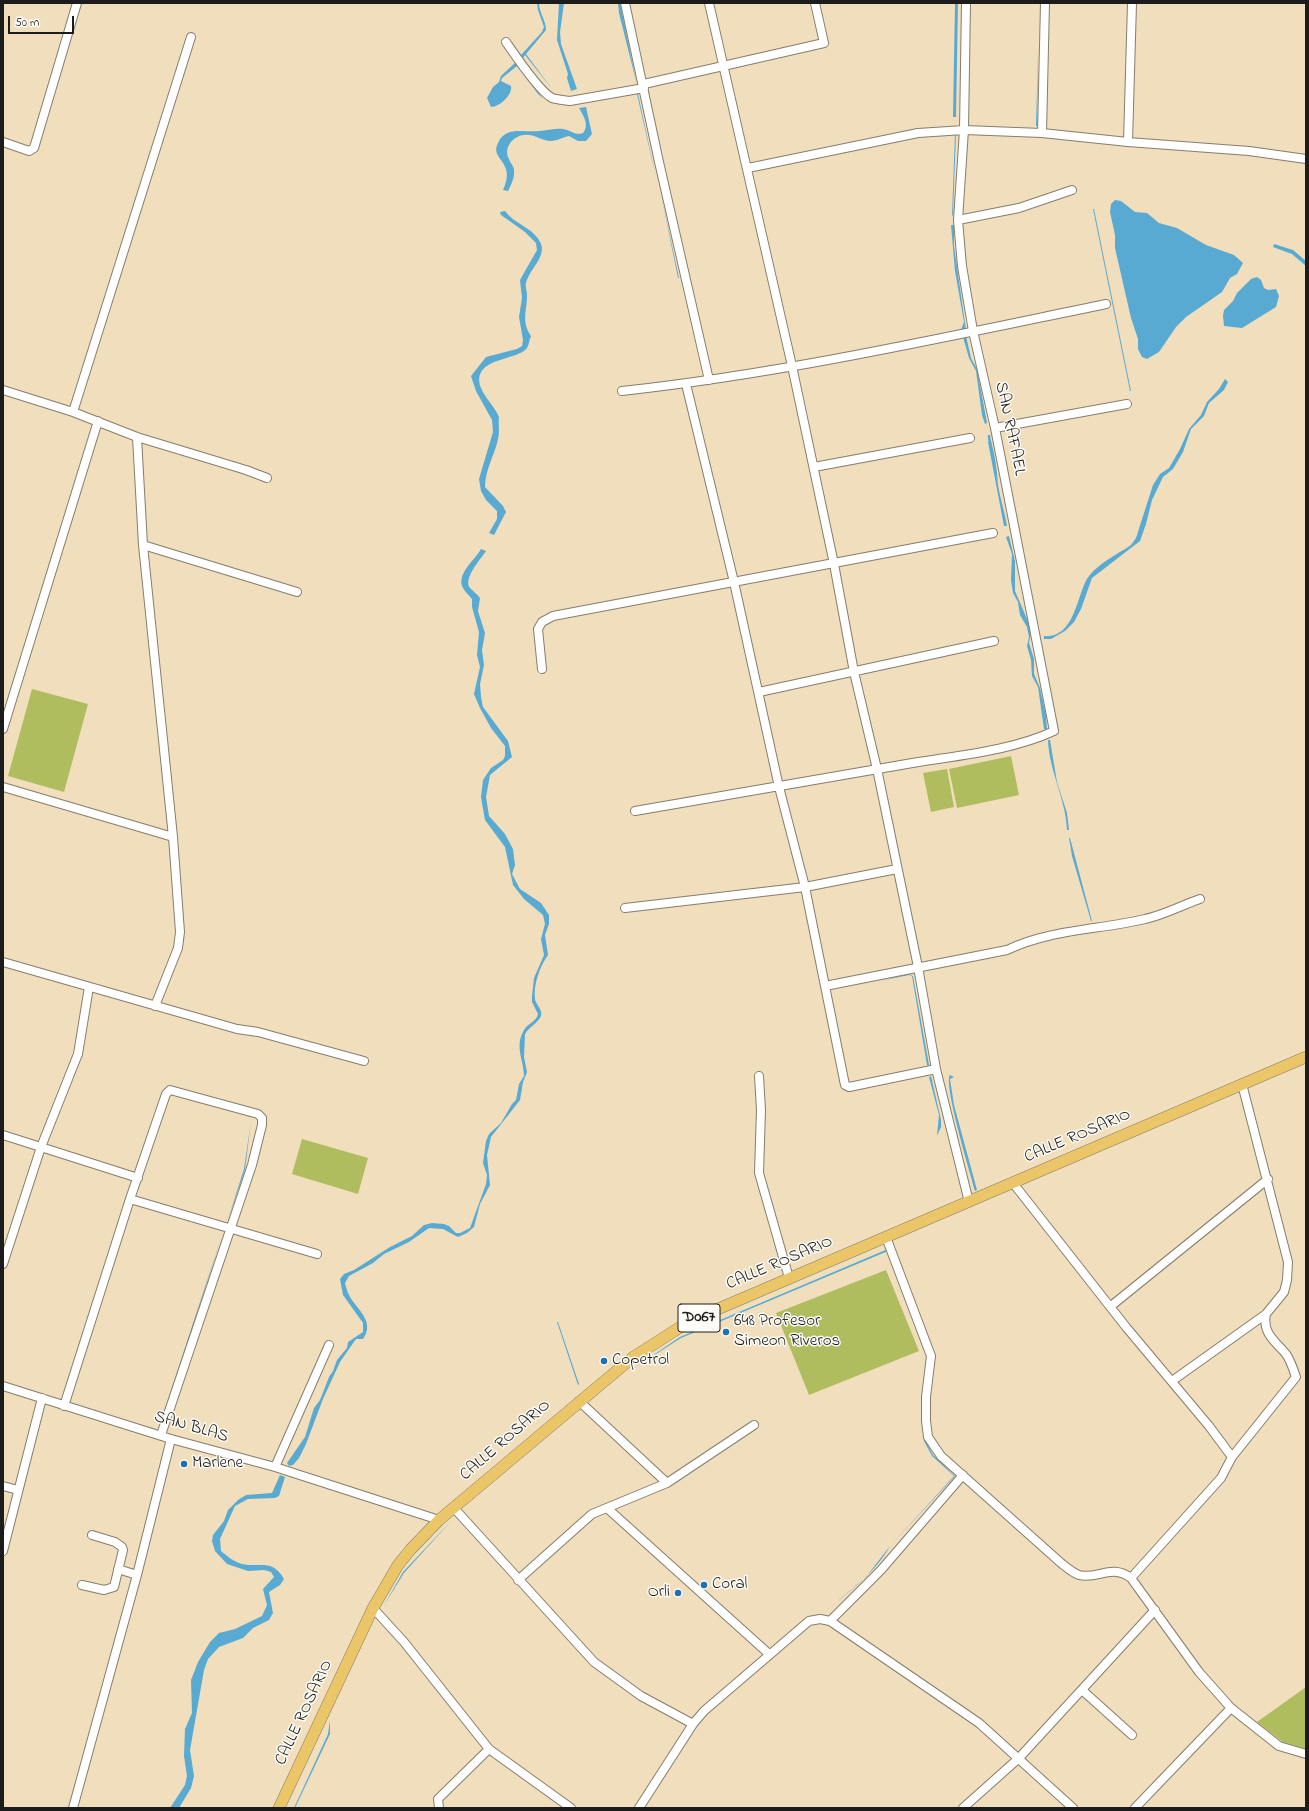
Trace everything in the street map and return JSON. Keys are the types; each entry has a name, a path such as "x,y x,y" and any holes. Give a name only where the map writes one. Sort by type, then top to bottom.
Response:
{"main road":[{"name":"CALLE ROSARIO","path":"279,1808 373,1608 398,1565 439,1520 632,1358 663,1337 718,1309 1306,1057"}],"street":[{"path":"3,142 29,151 34,148 77,3"},
{"path":"625,3 709,380"},
{"path":"709,3 722,67 748,168 767,264 792,366 814,467 854,672 877,769 918,967 936,1069 969,1202"},
{"path":"506,42 542,89 551,97 559,100 570,101 644,86 824,44 815,3"},
{"name":"SAN RAFAEL","path":"877,769 1031,740 1054,730 995,428 973,331 962,266 958,220 964,130 966,3"},
{"path":"1042,133 1045,3"},
{"path":"1128,142 1132,3"},
{"path":"73,412 191,37"},
{"path":"748,168 918,133 964,130 1042,133 1128,142 1249,151 1306,159"},
{"path":"958,220 1019,208 1072,190"},
{"path":"622,391 686,384 792,366 1106,304"},
{"path":"686,384 734,582 779,787 805,887 846,1087 936,1069"},
{"path":"3,390 73,412 137,437 246,470 267,478"},
{"path":"995,428 1126,404"},
{"path":"3,729 98,421"},
{"path":"137,437 143,545 173,837 180,932 178,948 155,1006"},
{"path":"814,467 970,438"},
{"path":"542,669 538,629 542,622 554,616 993,534"},
{"path":"143,545 297,592"},
{"path":"759,692 994,641"},
{"path":"635,811 877,769"},
{"path":"3,787 173,837"},
{"path":"625,908 805,887 897,869"},
{"path":"825,986 1007,950 1023,943 1052,934 1147,919 1200,899"},
{"path":"3,962 237,1029 258,1032 364,1061"},
{"path":"3,1264 41,1147 78,1054 89,987"},
{"path":"759,1076 761,1110 759,1173 789,1278"},
{"path":"1172,1381 1266,1314 1284,1292 1288,1262 1268,1178 1242,1084"},
{"path":"64,1406 130,1199 166,1094 170,1090 258,1114 262,1118 262,1125 252,1164 161,1436"},
{"path":"3,1135 138,1178"},
{"path":"1111,1306 1268,1178"},
{"path":"1013,1183 1111,1306 1210,1426 1232,1457"},
{"path":"130,1199 316,1254"},
{"path":"886,1237 931,1356 926,1397 926,1421 928,1437 941,1456 1069,1569 1079,1575 1117,1571 1124,1573 1131,1578 1199,1672 1231,1708 1279,1746 1306,1754"},
{"path":"1131,1578 1221,1478 1232,1457 1296,1377 1289,1358 1267,1333 1264,1322 1266,1314"},
{"path":"275,1467 329,1345"},
{"name":"SAN BLAS","path":"3,1386 171,1439 275,1467 439,1520"},
{"path":"3,1551 42,1398"},
{"path":"579,1401 666,1483"},
{"path":"518,1580 592,1514 666,1483 754,1425"},
{"path":"73,1808 137,1575 171,1439"},
{"path":"830,1621 881,1570 963,1475"},
{"path":"3,1486 18,1490"},
{"path":"454,1508 594,1662 641,1696 693,1724"},
{"path":"607,1508 740,1630 769,1654"},
{"path":"82,1585 104,1590 110,1589 115,1582 118,1569 122,1547 115,1542 92,1535"},
{"path":"118,1569 137,1575"},
{"path":"373,1608 404,1642 489,1749 571,1808"},
{"path":"963,1808 1019,1758 1155,1610"},
{"path":"639,1808 693,1724 704,1711 809,1621 820,1619 830,1621 979,1723 1073,1808"},
{"path":"1082,1690 1132,1735"},
{"path":"1135,1808 1231,1708"},
{"path":"439,1808 437,1805 438,1799 489,1749"}],"green space":[{"path":"32,689 88,704 64,792 8,776"},
{"path":"1011,756 1019,795 957,808 949,769"},
{"path":"947,769 954,807 931,812 923,773"},
{"path":"302,1139 368,1158 358,1194 292,1174"},
{"path":"886,1270 919,1351 809,1395 776,1313"},
{"path":"1306,1687 1306,1749 1283,1742 1257,1722"}],"water":[{"path":"537,3 539,3 546,30 526,54 552,89 525,55 523,58 521,55 542,32 544,27"},
{"path":"559,3 564,3 560,32 561,44 577,89 571,91 567,78 568,74 557,40"},
{"path":"618,3 620,3 637,85 619,13"},
{"path":"955,3 958,3 956,117 953,117"},
{"path":"1038,49 1037,126 1036,126"},
{"path":"517,61 517,65 543,99 517,66 502,78 501,81 511,86 510,93 505,100 498,105 491,107 487,98 493,87 499,82 501,76"},
{"path":"637,94 638,94 657,182"},
{"path":"586,107 592,134 586,141 578,141 569,136 547,141 528,135 520,136 510,143 507,155 514,169 514,175 508,191 503,190 507,173 496,149 501,137 516,131 560,129 578,134 583,133 586,123 579,108"},
{"path":"955,132 956,132 952,216"},
{"path":"661,194 679,278 678,278"},
{"path":"1115,200 1121,201 1135,212 1147,213 1159,223 1177,228 1206,245 1234,255 1243,263 1237,274 1230,278 1222,292 1186,317 1176,327 1159,352 1147,359 1142,357 1138,349 1138,339 1131,318 1115,248 1115,235 1110,212 1111,204"},
{"path":"1094,209 1131,391 1130,391"},
{"path":"505,211 534,234 541,244 542,249 539,259 526,284 527,295 525,321 531,336 528,347 522,352 488,365 482,370 479,378 483,392 499,417 499,436 485,481 485,487 503,506 506,512 494,535 489,533 497,519 497,511 486,500 481,491 479,479 493,432 492,420 476,391 471,376 486,357 517,349 522,346 523,340 519,317 522,298 520,280 537,250 536,243 525,232 501,215 500,212"},
{"path":"951,225 954,225 954,246 966,330 961,330 964,322 955,271"},
{"path":"1274,244 1293,250 1306,261 1306,266 1292,254 1273,247"},
{"path":"1257,277 1261,280 1264,288 1268,290 1276,289 1279,296 1276,307 1242,328 1224,326 1224,310 1233,301 1237,293 1251,279"},
{"path":"966,336 971,358 977,369 987,423 985,424 982,415 976,371 969,358 963,337"},
{"path":"1225,379 1228,382 1224,390 1209,403 1204,416 1191,429 1183,452 1173,469 1163,477 1152,500 1140,541 1092,578 1081,609 1074,622 1065,631 1051,639 1044,639 1044,636 1055,635 1063,630 1069,622 1074,613 1085,583 1093,571 1131,545 1136,538 1153,485 1160,474 1169,468 1189,429 1201,415 1207,402 1219,389"},
{"path":"991,441 996,463 999,490 1007,526 1004,526 988,442"},
{"path":"1009,536 1015,561 1015,591 1030,626 1031,632 1029,643 1034,659 1034,674 1040,688 1046,716 1047,729 1044,729 1038,687 1032,676 1031,660 1027,646 1029,637 1027,627 1020,615 1018,602 1013,593 1011,580 1012,554 1006,537"},
{"path":"481,549 486,551 468,580 471,589 480,598 478,611 485,633 482,650 484,665 480,684 481,697 483,707 508,741 512,757 490,775 486,797 489,816 505,834 513,849 515,865 512,874 520,889 541,903 549,915 549,924 545,935 548,955 540,970 535,988 535,999 541,1012 541,1016 525,1034 524,1057 527,1072 523,1082 520,1100 491,1137 487,1155 490,1185 480,1204 474,1227 467,1233 458,1237 443,1229 429,1228 409,1242 384,1254 373,1263 349,1276 345,1283 349,1295 364,1316 367,1326 366,1333 363,1339 356,1339 340,1362 323,1399 306,1444 299,1458 293,1465 289,1466 287,1463 305,1437 314,1408 320,1400 337,1360 347,1348 348,1342 363,1332 363,1323 343,1295 340,1279 344,1274 354,1270 390,1247 412,1236 424,1225 432,1223 444,1224 449,1226 456,1233 460,1233 470,1228 486,1184 487,1175 483,1163 486,1141 489,1134 501,1123 516,1100 519,1084 524,1076 520,1053 521,1036 524,1030 536,1019 538,1014 532,1002 532,996 534,978 544,955 541,939 545,924 543,915 524,899 513,885 505,847 485,820 481,797 483,780 491,768 503,760 505,756 505,746 491,728 474,694 480,667 477,655 479,632 472,607 472,599 463,588 461,581 462,576 468,566"},
{"path":"1048,740 1050,740 1057,782 1067,813 1069,830 1067,830 1064,807 1051,763"},
{"path":"1070,838 1092,921 1072,856"},
{"path":"909,974 913,976 929,1065 927,1065 912,976 909,975 880,981"},
{"path":"950,1075 954,1077 950,1079 954,1105 977,1190 975,1191 963,1150 950,1095 949,1082"},
{"path":"931,1076 941,1120 941,1127 937,1136 939,1115 929,1077"},
{"path":"251,1121 245,1170 227,1222 244,1169"},
{"path":"222,1235 173,1389 159,1427"},
{"path":"888,1249 927,1356 888,1251 681,1338 631,1370 680,1337"},
{"path":"557,1322 579,1384 578,1385"},
{"path":"927,1356 925,1440 933,1455 955,1476 890,1546 954,1476 932,1456 924,1441 923,1392"},
{"path":"280,1475 285,1477 279,1496 275,1498 248,1499 235,1506 220,1539 221,1551 228,1557 242,1564 270,1566 275,1568 284,1579 280,1585 269,1592 273,1613 269,1620 253,1628 243,1638 219,1647 208,1659 204,1670 190,1750 194,1776 191,1788 179,1808 170,1808 185,1785 187,1776 184,1756 185,1729 192,1713 191,1680 198,1662 210,1642 219,1633 235,1629 262,1616 267,1605 263,1589 274,1577 271,1572 264,1570 248,1571 227,1564 215,1551 212,1541 213,1535 224,1521 228,1510 238,1500 246,1495 272,1493"},
{"path":"453,1519 404,1573 383,1607 403,1572"},
{"path":"890,1546 877,1565 867,1575"},
{"path":"330,1720 330,1734 294,1808 328,1734"}],"waterway":[{"path":"989,436 990,443"}],"place":[{"name":"648 Profesor Simeon Riveros","path":"726,1332"},
{"name":"Copetrol","path":"604,1361"},
{"name":"Marlene","path":"184,1464"},
{"name":"Coral","path":"704,1585"},
{"name":"Orli","path":"678,1593"}]}
